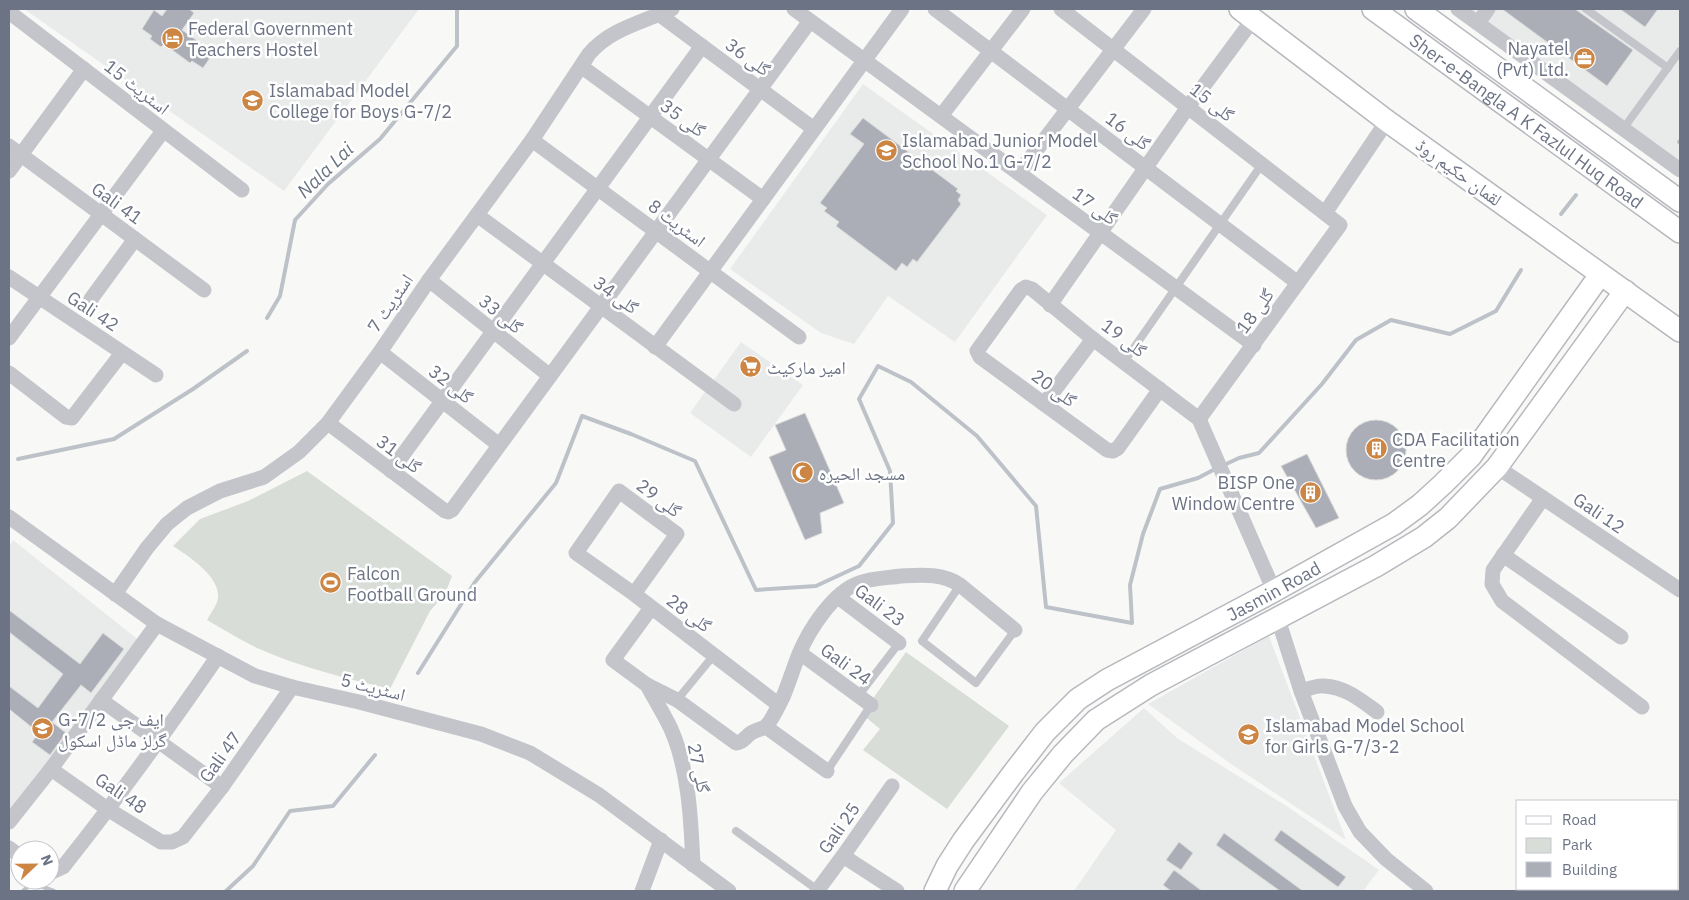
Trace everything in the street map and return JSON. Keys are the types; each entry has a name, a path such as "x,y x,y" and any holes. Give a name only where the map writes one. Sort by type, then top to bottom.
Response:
{"street":[{"name":"گلی 17","path":"794,9 1254,345"},
{"path":"656,347 902,9"},
{"name":"گلی 16","path":"936,9 1298,283"},
{"path":"941,116 1023,9"},
{"name":"گلی 15","path":"1061,9 1340,225"},
{"path":"1019,173 1144,9"},
{"name":"Sher-e-Bangla A K Fazlul Huq Road","path":"1373,9 1673,226"},
{"name":"Sher-e-Bangla A K Fazlul Huq Road","path":"1416,9 1678,199"},
{"path":"1458,9 1680,170"},
{"path":"1478,23 1488,9"},
{"name":"اسٹریٹ 15","path":"9,12 242,190"},
{"name":"گلی 36","path":"666,12 702,46 814,129"},
{"name":"اسٹریٹ 7","path":"115,594 167,524 187,508 220,491 264,477 299,452 328,423 380,352 429,280 532,140 597,45 630,25 666,12"},
{"path":"1050,305 1147,169 1247,14"},
{"name":"لقمان حکیم روڈ","path":"1247,14 1387,121 1680,331"},
{"path":"499,445 810,21"},
{"path":"390,471 702,46"},
{"name":"گلی 35","path":"582,67 763,199"},
{"path":"9,170 15,151 84,69"},
{"path":"1325,213 1387,121"},
{"path":"9,338 163,131"},
{"name":"اسٹریٹ 8","path":"532,140 799,338"},
{"name":"Gali 41","path":"15,151 204,290"},
{"name":"گلی 34","path":"477,215 734,404"},
{"name":"گلی 18","path":"1199,419 1340,225"},
{"path":"91,300 135,239"},
{"name":"Jasmin Road","path":"935,891 947,866 963,841 1045,732 1067,710 1107,680 1274,591 1394,524 1420,505 1471,456 1600,275"},
{"name":"Gali 42","path":"9,278 156,375"},
{"name":"گلی 33","path":"429,280 550,376"},
{"name":"گلی 19","path":"977,351 1021,290 1026,287 1032,289 1093,339 1199,419"},
{"name":"Jasmin Road","path":"965,891 1032,792 1063,754 1096,720 1151,685 1376,566 1424,537 1448,518 1494,471 1624,291"},
{"path":"1044,404 1093,339"},
{"name":"گلی 20","path":"977,351 980,357 1107,450 1113,451 1118,448 1160,389"},
{"name":"گلی 32","path":"380,352 499,445"},
{"path":"9,373 66,417 72,418 122,353"},
{"path":"1199,419 1274,591"},
{"name":"گلی 31","path":"328,423 390,471 448,512 452,510 499,445"},
{"path":"1471,456 1494,471"},
{"name":"Gali 12","path":"1494,471 1543,498 1680,590"},
{"name":"گلی 29","path":"576,553 619,491 677,534 634,594"},
{"path":"1543,498 1493,570 1492,584 1502,601 1642,707"},
{"name":"اسٹریٹ 5","path":"9,517 157,624 255,676 481,734 530,753 599,795 729,891"},
{"name":"گلی 28","path":"576,553 634,594 779,705"},
{"path":"1503,555 1621,637"},
{"path":"826,771 759,729 779,705 800,653 819,619 838,597 849,588 860,582 926,574 948,579 960,585 1015,630"},
{"name":"Gali 23","path":"838,597 899,643"},
{"name":"گلی 27","path":"651,608 613,660 648,685 677,700 736,743 743,741 759,729"},
{"path":"1278,619 1301,691 1345,806 1360,832 1386,859 1426,891"},
{"path":"9,822 157,624"},
{"name":"Gali 24","path":"800,653 871,705"},
{"path":"60,865 109,810 160,741 218,656"},
{"name":"گلی 27","path":"648,685 671,730 679,756 686,784 693,865"},
{"path":"1301,691 1323,685 1355,696 1377,712"},
{"name":"Gali 47","path":"172,842 183,836 222,787 292,687"},
{"path":"101,700 222,787"},
{"name":"Gali 48","path":"51,768 109,810 161,842 172,842"},
{"name":"Gali 25","path":"818,891 892,786"},
{"path":"642,891 661,840"},
{"path":"843,856 897,891"}],"lane":[{"path":"1586,9 1668,68"},
{"path":"1623,129 1680,51"},
{"path":"1124,362 1262,164"},
{"path":"960,585 922,641 976,683 1015,630"},
{"path":"859,696 899,643"},
{"path":"677,700 714,655"},
{"path":"826,771 871,705"},
{"path":"736,831 818,891"}],"shaded area":[{"name":"Islamabad Model College for Boys G-7/2","path":"24,9 419,9 284,191"},
{"path":"1458,9 1680,9 1680,170"},
{"name":"Islamabad Junior Model School No.1 G-7/2","path":"863,84 1047,215 955,342 888,296 854,344 821,333 730,269"},
{"name":"امیر مارکیٹ","path":"741,342 803,385 751,457 690,413"},
{"name":"G-7/2 ایف جی گرلز ماڈل اسکول","path":"13,540 141,642 9,815 9,546"},
{"name":"Islamabad Model School for Girls G-7/3-2","path":"1269,636 1346,840 1234,766 1148,704"},
{"path":"1144,708 1177,738 1288,807 1379,870 1363,891 1074,891 1116,830 1059,783"}],"green space":[{"name":"Falcon Football Ground","path":"307,471 452,576 445,594 430,611 390,689 356,681 273,655 207,620 217,602 218,593 216,585 204,569 173,546 200,519 248,501"},
{"path":"906,652 1009,726 947,809 863,750 880,729 862,714"}],"building":[{"name":"Federal Government Teachers Hostel","path":"167,9 189,9 194,13 182,30 203,45 201,47 212,55 203,68 192,61 190,63 164,44 161,47 150,39 152,36 142,29 154,10 162,16"},
{"path":"1502,9 1575,9 1633,50 1607,86"},
{"path":"1620,9 1658,9 1645,27"},
{"name":"Islamabad Junior Model School No.1 G-7/2","path":"863,118 958,189 956,191 961,195 958,200 961,204 917,262 913,259 907,267 902,263 896,271 836,226 839,222 824,211 827,208 820,203 864,144 850,134"},
{"name":"مسجد الحیرہ","path":"805,413 844,503 820,513 822,533 805,540 769,457 786,450 775,425"},
{"name":"CDA Facilitation Centre","path":"1370,420 1382,420 1393,425 1401,433 1406,444 1404,462 1393,475 1382,480 1370,480 1359,475 1351,467 1346,456 1346,444 1351,433 1359,425"},
{"name":"BISP One Window Centre","path":"1307,454 1339,518 1316,528 1281,466"},
{"path":"9,610 80,664 103,633 124,649 91,693 81,685 52,722 66,733 50,755 32,742 39,733 9,709 9,686 38,708 63,674 9,632"},
{"path":"1281,830 1346,877 1338,887 1274,840"},
{"path":"1224,833 1303,891 1280,891 1216,845"},
{"path":"1179,842 1193,853 1181,870 1166,860"},
{"path":"1174,870 1202,891 1171,891 1163,885"}],"waterway":[{"name":"Nala Lai","path":"267,318 280,296 295,220 328,184 380,139 457,46 457,9"},
{"path":"1561,214 1576,195"},
{"path":"1224,465 1239,458 1259,453 1322,384 1356,340 1391,320 1450,334 1496,311 1521,270"},
{"name":"Nala Lai","path":"18,459 114,439 193,389 247,351"},
{"path":"418,673 475,582 556,483 582,416 695,461 756,590 816,586 859,566 893,523 890,471 859,399 878,366 911,382 977,436 1036,506 1046,607 1132,623 1130,585 1143,534 1160,489 1198,478 1217,468"},
{"path":"226,891 253,866 290,811 333,806 375,755"},
{"path":"23,891 32,883 54,891"}],"place":[{"name":"Federal Government Teachers Hostel","path":"172,38"},
{"name":"Nayatel (Pvt) Ltd.","path":"1585,58"},
{"name":"Islamabad Model College for Boys G-7/2","path":"253,100"},
{"name":"Islamabad Junior Model School No.1 G-7/2","path":"886,150"},
{"name":"امیر مارکیٹ","path":"751,367"},
{"name":"CDA Facilitation Centre","path":"1376,449"},
{"name":"مسجد الحیرہ","path":"803,473"},
{"name":"BISP One Window Centre","path":"1311,492"},
{"name":"Falcon Football Ground","path":"331,583"},
{"name":"G-7/2 ایف جی گرلز ماڈل اسکول","path":"42,729"},
{"name":"Islamabad Model School for Girls G-7/3-2","path":"1249,735"}]}
